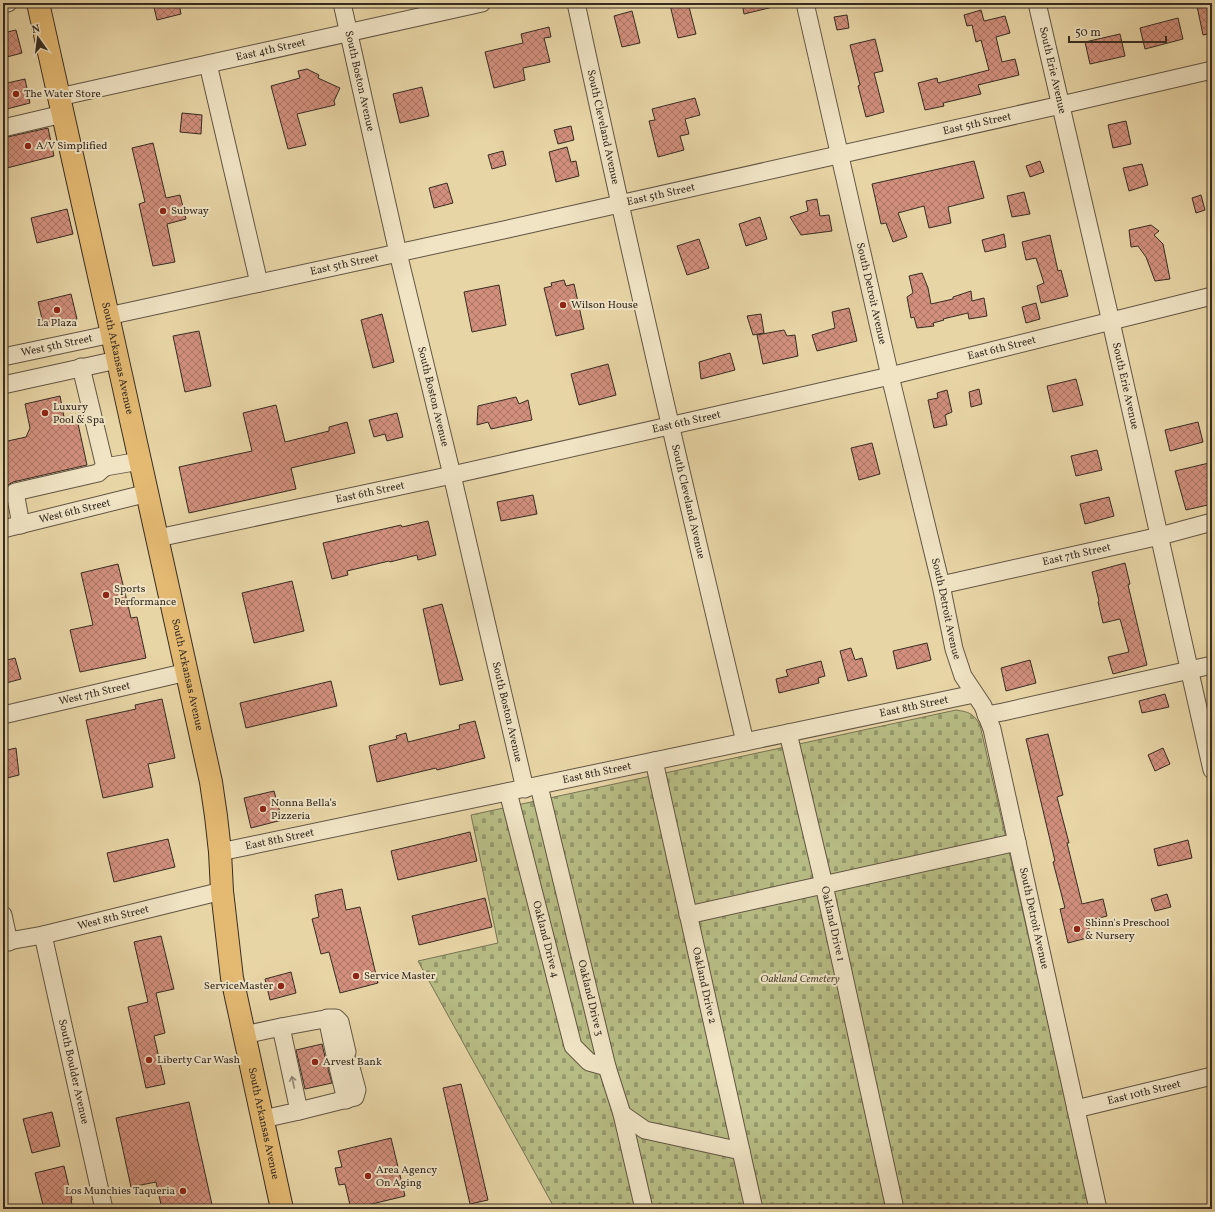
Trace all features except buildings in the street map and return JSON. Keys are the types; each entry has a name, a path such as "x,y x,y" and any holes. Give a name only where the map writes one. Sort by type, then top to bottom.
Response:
{"highway":[{"name":"South Arkansas Avenue","path":"38,3 211,782 220,852 222,891 232,978 282,1209"}],"street":[{"path":"3,4 8,3"},
{"name":"South Boston Avenue","path":"342,3 398,253 452,475 532,788"},
{"name":"East 4th Street","path":"3,128 61,105 208,64 482,3"},
{"name":"South Cleveland Avenue","path":"576,3 619,203 744,742"},
{"name":"South Detroit Avenue","path":"805,3 890,376 941,585 954,649 963,676 983,706 992,729 1098,1209"},
{"name":"South Erie Avenue","path":"1037,3 1160,536 1188,670 1212,770"},
{"path":"208,64 259,283"},
{"name":"East 5th Street","path":"110,325 259,283 1212,70"},
{"name":"East 6th Street","path":"158,538 452,475 890,376 1212,296"},
{"name":"West 5th Street","path":"3,357 110,325"},
{"path":"3,385 117,360"},
{"path":"82,367 105,467"},
{"path":"21,525 15,492 98,473 105,467 140,461"},
{"name":"West 6th Street","path":"3,529 148,493"},
{"name":"East 7th Street","path":"941,585 1160,536 1212,522"},
{"path":"986,715 1212,664"},
{"name":"West 7th Street","path":"3,715 186,672"},
{"name":"East 8th Street","path":"220,852 532,788 974,694"},
{"name":"Oakland Drive 1","path":"788,733 824,885 895,1209"},
{"name":"Oakland Drive 2","path":"654,761 754,1209"},
{"name":"Oakland Drive 3","path":"532,788 606,1067 622,1114 644,1209"},
{"name":"Oakland Drive 4","path":"508,792 573,1046 589,1062 606,1067"},
{"path":"688,915 1017,842"},
{"name":"West 8th Street","path":"6,942 43,935 222,891"},
{"path":"3,915 6,942"},
{"name":"South Boulder Avenue","path":"43,935 104,1209"},
{"path":"244,1035 330,1018 340,1022 343,1059 349,1099 263,1119"},
{"path":"281,1027 299,1111"},
{"name":"East 10th Street","path":"1076,1109 1212,1076"},
{"path":"622,1114 644,1130 741,1151"},
{"path":"633,1161 638,1142 644,1130"}],"green space":[{"name":"Oakland Cemetery","path":"956,710 970,714 980,725 1091,1209 555,1209 418,961 498,943 471,815"}],"place":[{"name":"The Water Store","path":"16,94"},
{"name":"A/V Simplified","path":"28,146"},
{"name":"Subway","path":"163,211"},
{"name":"Wilson House","path":"563,305"},
{"name":"La Plaza","path":"57,310"},
{"name":"Luxury Pool & Spa","path":"45,413"},
{"name":"Sports Performance","path":"106,595"},
{"name":"Nonna Bella’s Pizzeria","path":"263,809"},
{"name":"Shinn's Preschool & Nursery","path":"1077,929"},
{"name":"Service Master","path":"356,976"},
{"name":"ServiceMaster","path":"281,986"},
{"name":"Liberty Car Wash","path":"149,1060"},
{"name":"Arvest Bank","path":"315,1062"},
{"name":"Area Agency On Aging","path":"368,1176"},
{"name":"Los Munchies Taqueria","path":"183,1191"}]}
